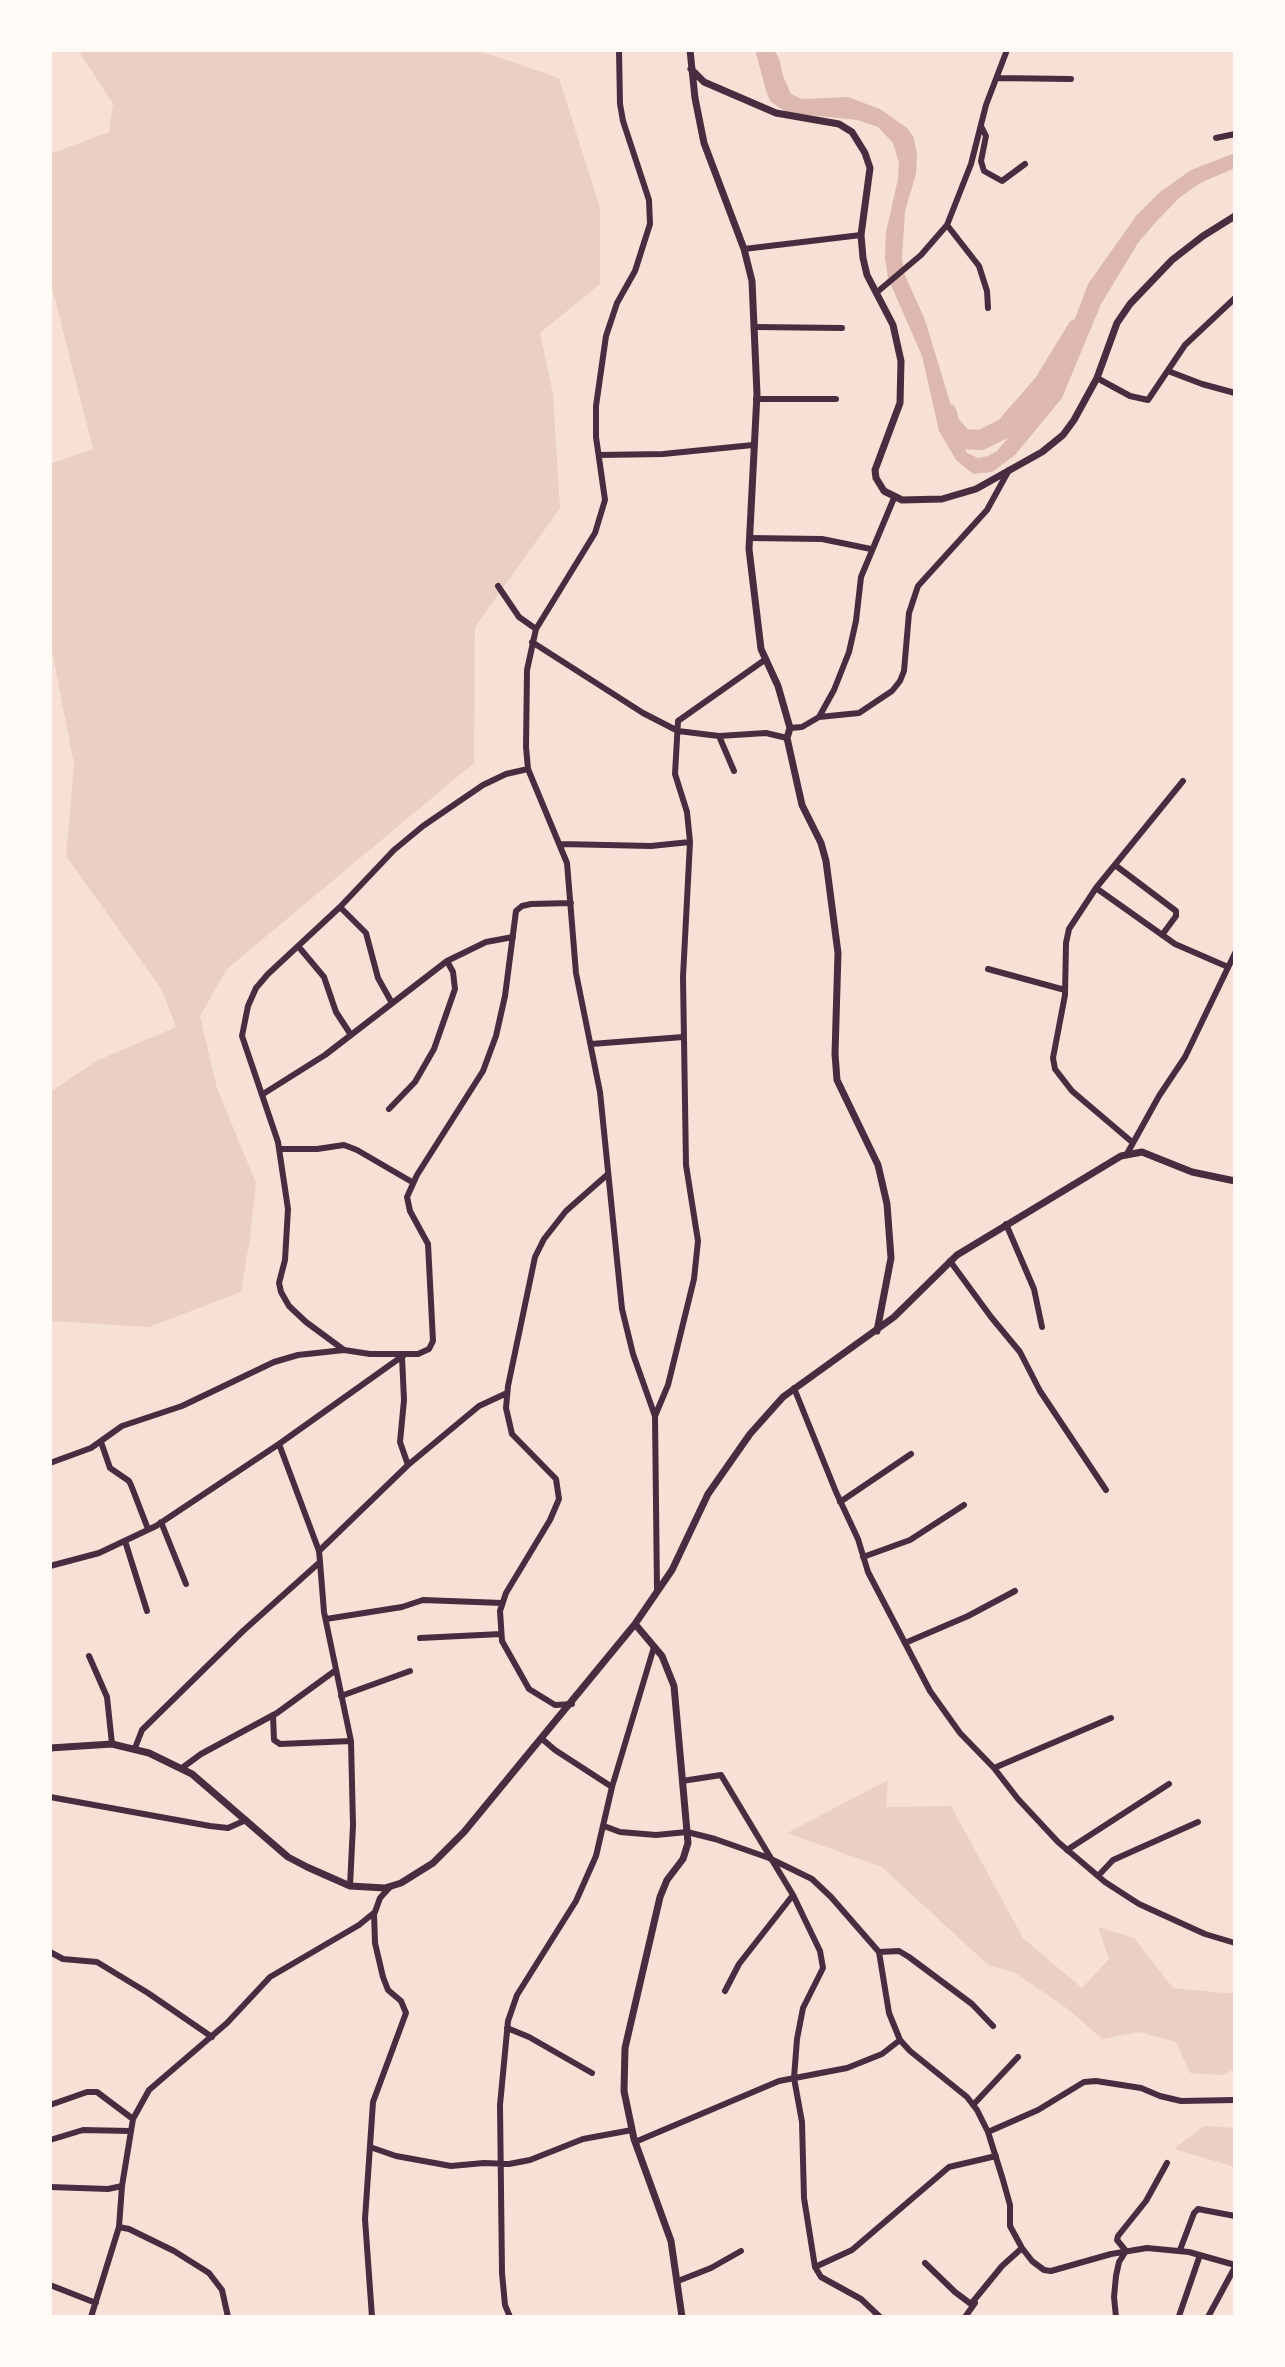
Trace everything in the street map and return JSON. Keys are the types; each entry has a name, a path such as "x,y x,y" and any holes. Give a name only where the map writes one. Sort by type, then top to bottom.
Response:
{"street":[{"path":"619,50 623,121 651,213 645,245 617,303 606,336 596,406 605,500 598,525 574,571 536,629 527,670 526,747 528,769 567,863 576,973 600,1092 622,1309 640,1379 655,1416 657,1594"},
{"path":"690,50 697,115 707,154 744,249 752,281 756,399 750,571 761,649 778,686 790,728 787,738 802,805 821,843 826,861 838,953 837,1080 878,1165 887,1204 891,1258 877,1331"},
{"path":"876,293 905,270 947,225 971,164 986,105 1007,50"},
{"path":"691,69 704,82 776,113 839,124 852,132 865,153 870,168 861,235 865,267 893,325 901,361 900,403 875,470 880,485 894,498 951,497 976,489 1042,452 1063,435 1097,378 1117,323 1130,304 1172,260 1235,216"},
{"path":"998,78 1071,79"},
{"path":"981,126 986,136 981,161 984,171 1002,181 1025,164"},
{"path":"1216,138 1235,134"},
{"path":"947,225 984,277 988,308"},
{"path":"744,249 861,235"},
{"path":"1097,378 1130,396 1148,400 1185,345 1235,298"},
{"path":"755,327 842,328"},
{"path":"1168,371 1235,393"},
{"path":"756,399 836,399"},
{"path":"599,455 663,454 753,445"},
{"path":"790,728 802,727 819,717 859,713 892,691 904,671 909,613 918,586 987,510 1011,467"},
{"path":"819,717 849,652 861,577 894,498"},
{"path":"750,538 812,538 871,549"},
{"path":"498,586 519,617 536,629"},
{"path":"532,642 643,713 678,731 719,736 766,733 787,738"},
{"path":"655,1416 668,1385 694,1279 698,1241 686,1165 684,947 690,842 687,812 675,774 678,721 766,659"},
{"path":"719,736 734,771"},
{"path":"344,1350 298,1314 281,1292 279,1283 285,1260 288,1209 279,1149 242,1036 243,1021 256,988 394,850 423,826 493,780 528,769"},
{"path":"1132,1142 1072,1091 1055,1069 1053,1058 1065,990 1067,936 1096,888 1183,781"},
{"path":"561,844 651,846 690,842"},
{"path":"1115,865 1176,911 1176,916 1162,935"},
{"path":"1096,888 1175,944 1228,967"},
{"path":"50,1463 101,1442 122,1426 182,1406 274,1362 298,1355 344,1350 403,1356 424,1353 432,1346 428,1244 408,1206 407,1197 412,1182 483,1071 496,1036 505,996 516,911 522,906 571,903"},
{"path":"340,907 366,933 378,978 392,1003"},
{"path":"263,1094 325,1055 447,961 486,942 513,937"},
{"path":"298,946 324,977 336,1012 351,1035"},
{"path":"1128,1152 1185,1057 1235,953"},
{"path":"389,1109 415,1082 434,1049 455,989 453,972 447,961"},
{"path":"988,969 1065,990"},
{"path":"591,1044 683,1037"},
{"path":"279,1149 344,1145 412,1182"},
{"path":"50,1748 112,1744 135,1748 182,1768 288,1857 324,1876 350,1886 368,1888 401,1883 433,1863 464,1832 572,1704 657,1594 672,1570 708,1494 750,1434 794,1388 877,1331 950,1261 1128,1152 1142,1152 1192,1172 1235,1181"},
{"path":"572,1704 555,1705 529,1689 510,1659 501,1634 502,1603 559,1499 556,1479 512,1434 506,1408 507,1393 535,1257 544,1239 566,1211 608,1174"},
{"path":"1006,1224 1034,1289 1042,1327"},
{"path":"950,1261 1020,1352 1040,1391 1106,1490"},
{"path":"50,1566 99,1553 161,1522 279,1444 403,1356"},
{"path":"403,1356 404,1400 400,1442 408,1465"},
{"path":"794,1388 868,1572 930,1691 960,1733 1067,1850 1098,1876 1139,1904 1205,1934 1235,1943"},
{"path":"319,1551 408,1465 479,1406 507,1393"},
{"path":"101,1442 110,1468 129,1481 148,1529"},
{"path":"279,1444 319,1551 326,1619 351,1741 353,1825 350,1886"},
{"path":"840,1502 911,1454"},
{"path":"863,1557 910,1540 964,1505"},
{"path":"161,1522 186,1584"},
{"path":"125,1541 147,1611"},
{"path":"135,1748 139,1735 152,1721 243,1631 320,1562"},
{"path":"905,1643 968,1616 1015,1591"},
{"path":"326,1619 402,1607 423,1600 502,1603"},
{"path":"635,1624 670,1674 676,1696 687,1832 686,1852 667,1880 660,1897 625,2048 624,2091 635,2142 667,2228 682,2317"},
{"path":"420,1638 501,1634"},
{"path":"510,2317 505,2305 502,2273 500,2105 507,2028 511,2010 525,1981 576,1901 596,1856 612,1787 654,1647"},
{"path":"89,1656 107,1697 112,1744"},
{"path":"182,1768 201,1754 273,1715 336,1670"},
{"path":"341,1696 410,1671"},
{"path":"273,1715 273,1735 277,1743 351,1741"},
{"path":"994,1768 1111,1718"},
{"path":"541,1738 612,1787"},
{"path":"682,1781 721,1775 793,1895 823,1962 803,2008 794,2078 802,2122 804,2198 815,2267 821,2277 861,2299 880,2317"},
{"path":"1067,1850 1169,1784"},
{"path":"50,1797 210,1826 228,1828 246,1820"},
{"path":"1098,1876 1113,1860 1198,1822"},
{"path":"604,1826 639,1835 687,1832 769,1858 812,1879 879,1952 889,2013 900,2040 973,2105 988,2132 996,2156 1010,2205 1010,2226 1032,2261 1051,2271 1147,2248 1180,2250 1235,2266 1208,2317"},
{"path":"372,2317 365,2219 373,2102 406,2017 405,2006 388,1990 375,1943 375,1912 380,1898 390,1887"},
{"path":"725,1991 739,1964 793,1895"},
{"path":"91,2317 119,2227 133,2119 149,2090 212,2037 270,1977 359,1925 375,1912"},
{"path":"879,1952 899,1951 909,1957 972,2004 993,2026"},
{"path":"50,1952 63,1959 97,1962 212,2037"},
{"path":"507,2028 592,2073"},
{"path":"635,2142 779,2081 847,2068 882,2054 900,2040"},
{"path":"973,2105 1018,2057"},
{"path":"988,2132 1038,2110 1084,2082 1141,2088 1181,2101 1235,2100"},
{"path":"50,2105 93,2091 133,2119"},
{"path":"50,2140 83,2130 130,2131"},
{"path":"370,2147 396,2156 451,2166 501,2165 530,2160 583,2139 632,2130"},
{"path":"815,2267 852,2250 949,2167 996,2156"},
{"path":"1126,2251 1117,2240 1118,2236 1146,2201 1167,2163"},
{"path":"50,2187 108,2189 122,2186"},
{"path":"1180,2250 1198,2209 1235,2216"},
{"path":"119,2227 174,2251 209,2273 222,2290 228,2317"},
{"path":"965,2317 1002,2266 1022,2248"},
{"path":"678,2281 711,2268 741,2251"},
{"path":"1116,2317 1116,2276 1119,2262 1126,2251"},
{"path":"1179,2316 1200,2255"},
{"path":"925,2263 964,2300 975,2303"},
{"path":"50,2285 96,2303"}],"shaded area":[{"path":"78,50 477,50 559,78 600,208 600,284 540,333 553,394 560,508 475,627 474,763 227,969 200,1016 217,1088 256,1183 241,1292 149,1327 50,1321 50,1092 96,1061 176,1027 162,990 66,856 74,764 50,641 50,464 93,449 50,280 50,154 109,132 113,104"},
{"path":"755,50 774,50 791,94 802,99 848,97 880,109 913,136 917,153 916,174 905,211 904,273 925,320 963,445 967,453 978,458 997,451 1048,391 1088,284 1136,216 1160,192 1191,170 1235,153 1235,168 1200,183 1179,198 1155,223 1138,243 1101,304 1062,398 1015,455 992,472 973,474 956,460 939,431 922,356 888,278 886,232 899,163 893,143 878,127 857,120 790,113 771,102"},
{"path":"888,1780 886,1807 951,1806 1023,1938 1082,1988 1109,1959 1098,1927 1134,1938 1173,1988 1235,1994 1235,2069 1222,2075 1190,2073 1176,2042 1139,2032 1102,2039 1068,2009 1015,1973 988,1965 882,1867 787,1833"},
{"path":"1204,2126 1235,2128 1235,2167 1174,2149"}],"waterway":[{"path":"947,413 949,423 963,439 981,440 1005,428 1044,383 1077,329"}]}
